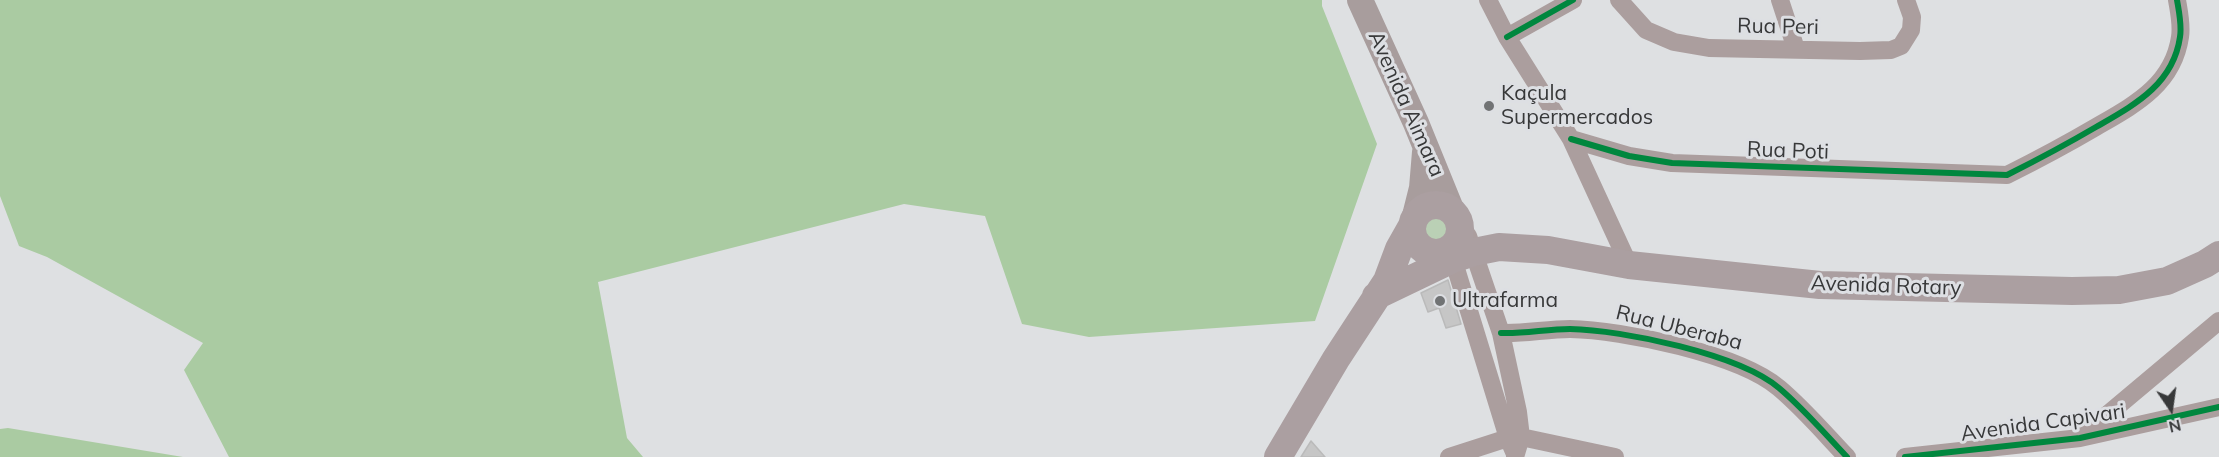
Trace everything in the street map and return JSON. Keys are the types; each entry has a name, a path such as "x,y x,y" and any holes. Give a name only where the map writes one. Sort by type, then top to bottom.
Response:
{"main road":[{"name":"Avenida Aimara","path":"1359,0 1456,216"},
{"path":"1278,457 1336,359 1387,280 1399,249 1414,221 1428,206 1444,206 1456,216 1459,238 1454,245 1440,253 1425,250 1414,239 1414,221 1425,164 1424,143"},
{"name":"Avenida Rotary","path":"1456,216 1548,250"},
{"name":"Avenida Rotary","path":"1376,296 1463,255 1499,246 1548,250 1629,266 1820,285 2073,291 2119,290 2167,281 2219,255"}],"street":[{"path":"1488,0 1507,37 1570,139 1629,266"},
{"path":"1507,37 1573,0"},
{"name":"Rua Peri","path":"1619,0 1646,30 1660,38 1674,42 1708,48 1860,51 1891,50 1901,46 1911,30 1912,17 1906,0"},
{"path":"1780,0 1796,49"},
{"name":"Rua Poti","path":"1570,139 1629,156 1672,163 2007,175 2134,106 2149,94 2163,79 2180,38 2178,0"},
{"path":"1456,216 1468,236 1463,255 1515,446"},
{"path":"1463,255 1501,333 1518,412 1515,446"},
{"path":"2080,438 2219,321"},
{"name":"Rua Uberaba","path":"1501,333 1520,334 1569,329 1613,333 1726,359 1756,373 1779,388 1847,457"},
{"name":"Avenida Capivari","path":"1905,457 2080,438 2219,407"},
{"path":"1449,457 1515,446 1615,457"}],"green space":[{"path":"0,0 1322,0 1322,6 1377,144 1315,321 1089,337 1022,324 985,216 904,204 598,282 627,438 643,457 229,457 184,370 203,343 47,257 19,246 0,196"},
{"path":"1438,214 1449,219 1454,230 1449,241 1438,246 1427,241 1422,230 1427,219"},
{"path":"8,428 183,457 0,457 0,429"}],"building":[{"name":"Ultrafarma","path":"1448,280 1461,324 1446,328 1439,308 1428,312 1421,293"},
{"path":"1311,441 1325,457 1301,457"}],"cycle path":[{"path":"1507,37 1573,0"},
{"path":"1571,139 1629,156 1672,163 2007,175 2063,146 2150,92 2169,68 2176,54 2180,37 2177,0"},
{"path":"1501,333 1561,329 1593,330 1679,346 1737,365 1761,376 1779,388 1847,457"},
{"path":"1905,457 2080,438 2219,407"}],"place":[{"name":"Kaçula Supermercados","path":"1489,106"},
{"name":"Ultrafarma","path":"1440,301"}]}
